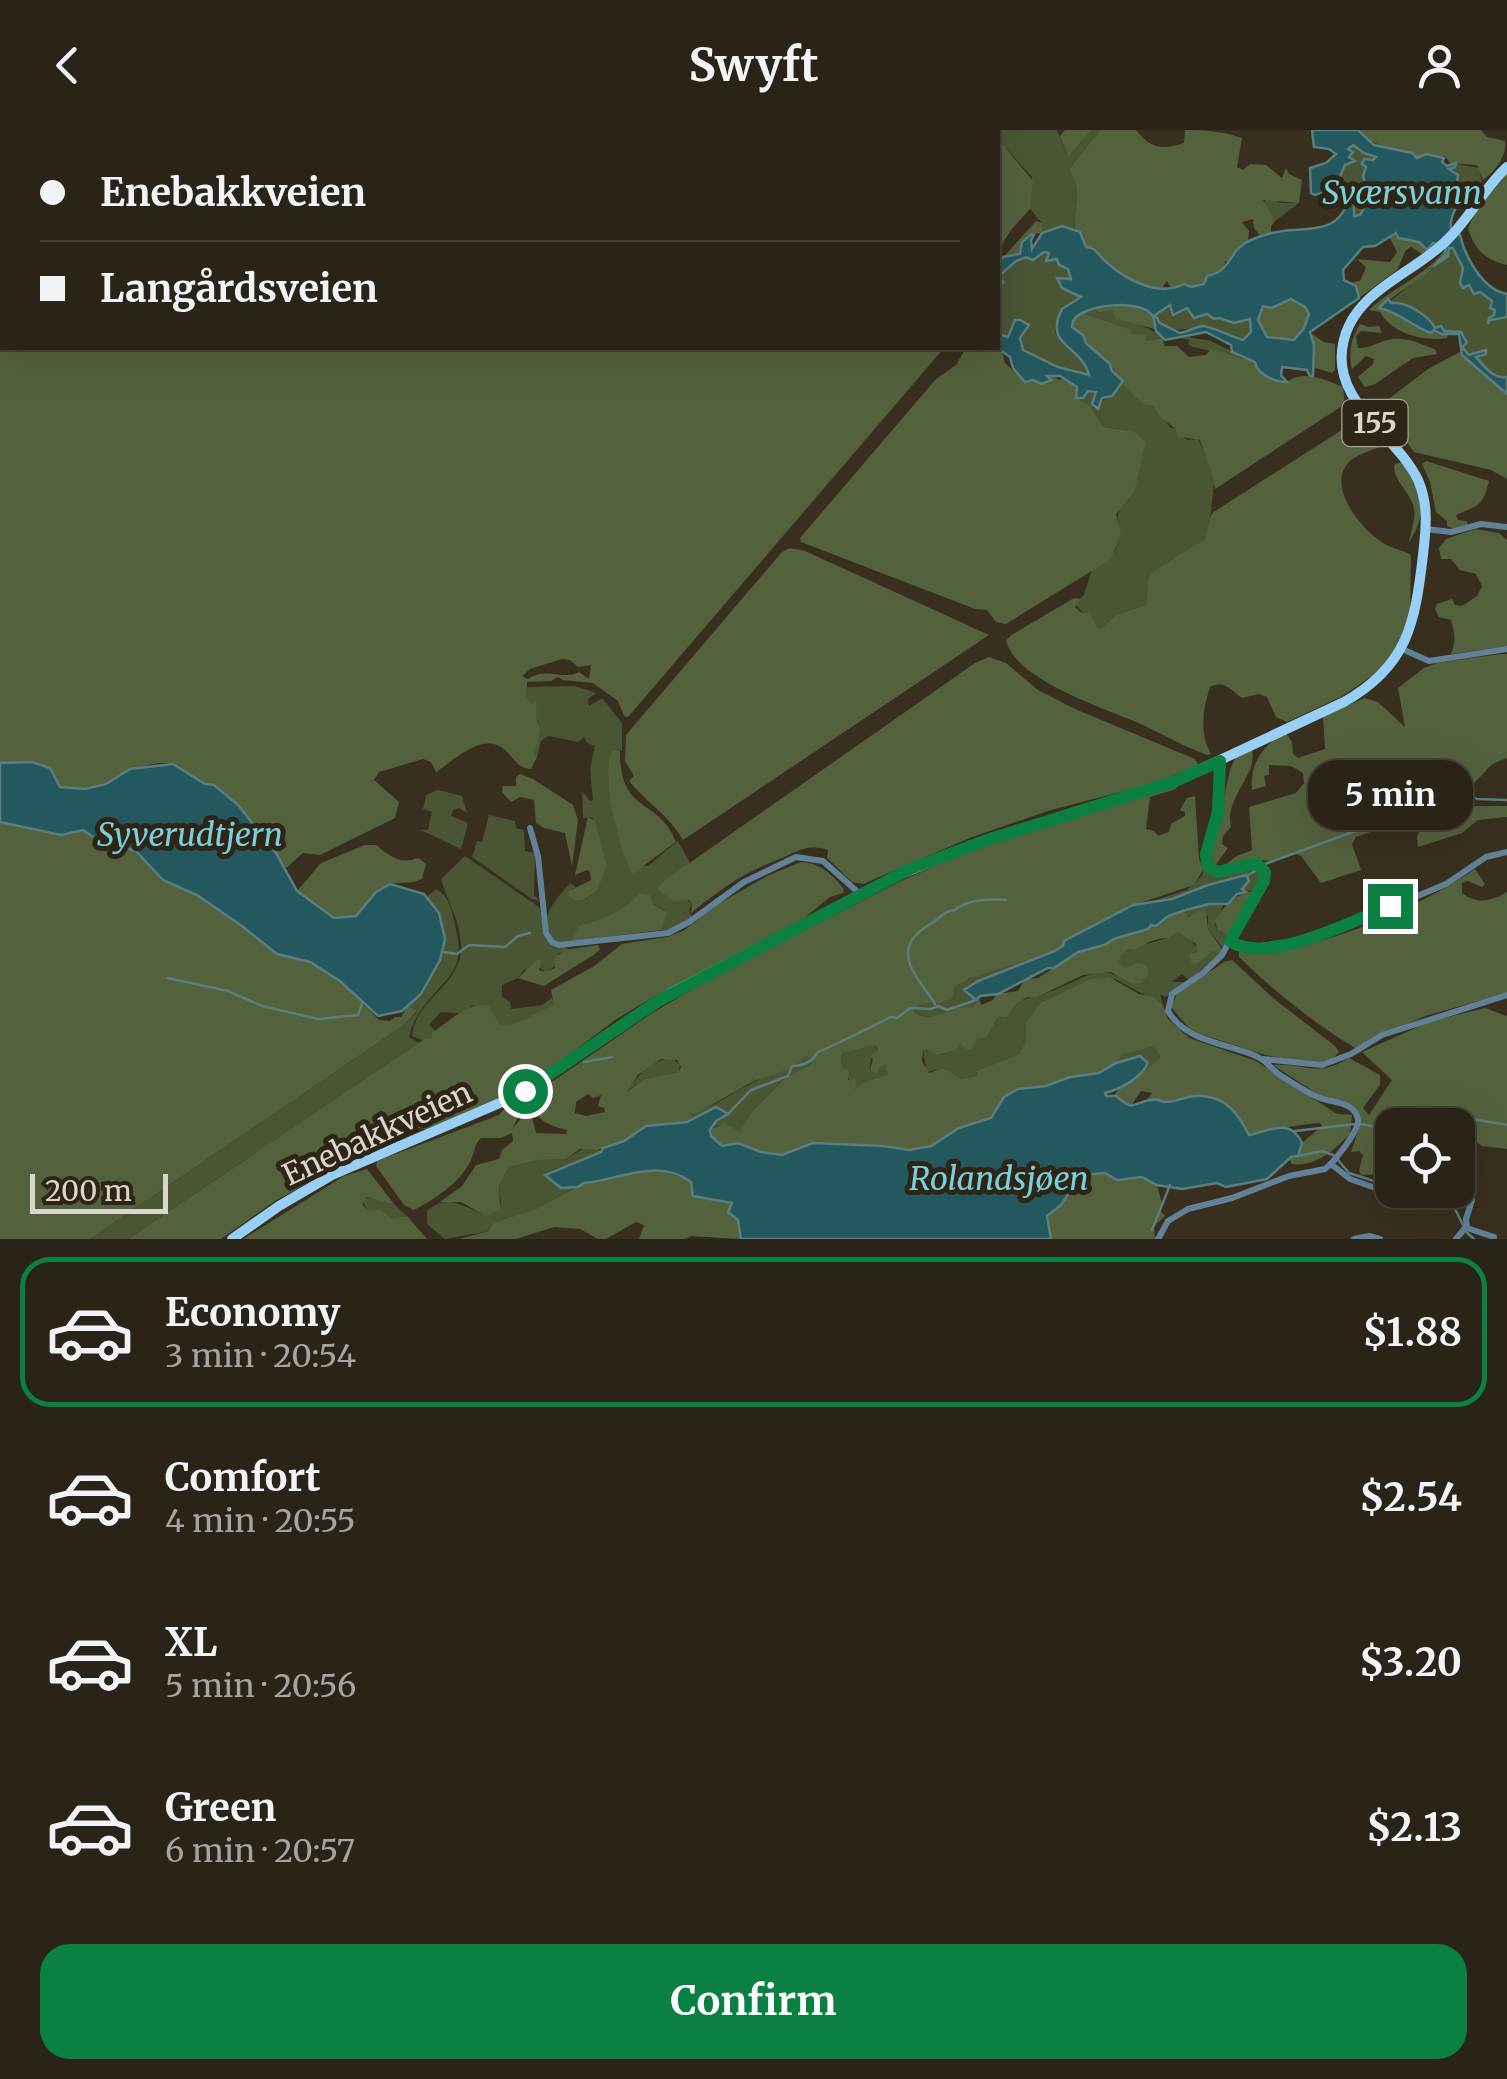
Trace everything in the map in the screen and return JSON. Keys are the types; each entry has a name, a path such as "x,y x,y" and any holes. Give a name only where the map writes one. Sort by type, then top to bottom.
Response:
{"main road":[{"name":"Enebakkveien","path":"232,1239 332,1175 525,1091 658,1001 858,896 949,852 1173,782 1356,695 1383,674 1402,649 1416,608 1426,506 1417,478 1353,396 1343,373 1342,352 1348,328 1365,303 1452,235 1507,167"}],"street":[{"path":"1426,530 1451,532 1480,524 1507,527"},
{"path":"1402,649 1429,662 1507,649"},
{"path":"1220,761 1218,812 1206,854 1208,867 1218,872 1256,863 1265,872 1264,881 1214,965 1172,994 1168,1011 1181,1026 1263,1059 1322,1066 1351,1054 1382,1034 1507,995"},
{"path":"530,828 537,851 546,933 559,945 672,931 738,885 792,858 821,860 848,882 858,896"},
{"path":"1230,941 1247,948 1326,934 1446,884 1486,857 1507,852"},
{"path":"1158,1239 1168,1221 1191,1207 1232,1198 1289,1176 1320,1172 1331,1164 1357,1129 1356,1113 1346,1104 1319,1098 1283,1077 1263,1059"},
{"path":"1331,1164 1350,1180 1388,1193 1469,1194 1472,1200 1466,1227 1456,1239"},
{"path":"1466,1227 1494,1237"},
{"path":"1354,1239 1380,1239"}],"green space":[{"path":"1000,130 1057,130 1068,157 1092,130 1100,130 1069,169 1077,193 1075,231 1062,226 1042,233 1042,223 1030,209 1032,177 1006,148 1000,146"},
{"path":"1065,130 1092,130 1068,157 1060,136"},
{"path":"1100,130 1136,130 1147,141 1162,147 1184,143 1185,130 1214,131 1242,138 1237,167 1243,170 1250,164 1266,165 1282,178 1286,168 1302,180 1299,203 1263,200 1275,221 1271,234 1261,237 1253,219 1242,222 1249,231 1248,242 1230,263 1225,261 1224,269 1209,275 1204,284 1171,288 1167,281 1162,288 1142,284 1115,268 1093,247 1085,247 1083,235 1075,231 1077,193 1069,169"},
{"path":"1358,130 1481,130 1487,137 1505,141 1505,147 1499,163 1483,180 1477,165 1450,163 1445,156 1426,154 1418,158 1380,145"},
{"path":"1000,146 1033,181 1030,209 1000,248"},
{"path":"1351,146 1376,157 1362,163 1366,167 1365,183 1360,189 1365,206 1359,215 1352,216 1354,206 1340,180 1345,164 1351,164"},
{"path":"1457,164 1479,168 1482,182 1469,195 1458,186 1454,170 1450,170"},
{"path":"1507,174 1507,265 1482,252 1468,228 1477,209"},
{"path":"1266,197 1282,203 1299,203 1275,221 1264,205"},
{"path":"1036,221 1042,223 1042,233 1023,240 1020,254 1004,257"},
{"path":"1394,235 1419,242 1427,250 1422,254 1411,247 1406,250 1397,270 1359,298 1356,286 1349,283 1360,281 1366,267 1357,259 1390,262 1397,252 1390,238"},
{"path":"1453,247 1463,268 1462,287 1469,285 1491,300 1490,309 1495,312 1489,320 1507,317 1507,377 1493,374 1482,365 1476,356 1486,351 1469,354 1462,348 1466,339 1461,335 1435,328 1415,310 1389,302"},
{"path":"1446,248 1427,274 1381,309 1394,311 1421,329 1448,334 1447,338 1409,334 1392,325 1380,312 1369,310 1430,265"},
{"path":"1044,252 1049,254 1048,260 1057,259 1059,265 1068,269 1071,280 1057,279 1062,288 1081,297 1061,309 1055,332 1084,363 1088,376 1058,367 1023,349 1020,338 1028,328 1020,320 1015,321 1008,337 1000,335 1000,275 1016,261 1027,257 1033,260"},
{"path":"1289,299 1304,306 1309,314 1304,328 1294,340 1267,337 1258,320 1263,306"},
{"path":"1127,305 1149,311 1156,321 1155,329 1116,319 1112,310 1099,313 1094,307"},
{"path":"1170,305 1173,315 1187,308 1194,318 1208,314 1213,319 1250,319 1251,332 1243,340 1222,335 1208,325 1166,327 1154,314"},
{"path":"1094,307 1099,313 1112,309 1162,338 1146,341 1147,336 1079,312"},
{"path":"1079,312 1129,329 1133,334 1147,335 1146,341 1162,338 1165,346 1177,346 1189,357 1206,355 1211,349 1255,362 1258,370 1271,379 1286,383 1306,376 1328,381 1343,387 1345,404 1215,489 1200,440 1177,436 1176,429 1153,406 1143,404 1124,386 1110,364 1073,329"},
{"path":"1360,324 1379,326 1382,333 1361,331 1356,336 1358,348 1403,339 1435,349 1437,354 1413,358 1365,387 1358,377 1374,359 1366,356 1352,369 1350,358 1352,340"},
{"path":"1312,334 1335,344 1332,373 1312,367"},
{"path":"1180,338 1211,341 1245,358 1193,347 1188,344 1190,340"},
{"path":"0,350 942,350 628,717 618,701 593,683 558,677 527,682 526,697 531,704 536,702 541,729 531,769 520,766 507,752 489,744 471,748 436,772 431,762 423,759 379,772 374,780 399,802 395,818 320,855 303,853 286,868 233,806 173,764 145,766 90,788 76,789 58,785 33,762 0,763","holes":["562,659 578,667 591,665 589,679 579,672 541,674 528,679 522,676 530,669"]},
{"path":"965,350 1000,350 1005,363 1025,382 1033,380 1040,384 1053,376 1059,380 1064,377 1077,387 1076,398 1090,406 1104,427 1133,431 1146,442 1134,493 1116,514 1121,534 1111,559 1006,624 996,622 987,610 975,609 801,542 800,538 936,379 956,365"},
{"path":"1460,352 1507,394 1507,479 1491,470 1414,452 1401,434 1401,419 1381,414 1377,408 1428,369"},
{"path":"1122,383 1153,406 1187,440 1198,439 1214,483 1204,540 1169,565 1155,570 1147,588 1146,605 1116,615 1097,628 1075,604 1084,595 1092,569 1117,547 1119,512 1129,500 1128,430 1104,427 1090,406 1078,399 1088,391 1095,392 1095,409"},
{"path":"1362,417 1380,437 1382,446 1347,464 1342,486 1352,511 1370,532 1411,555 1410,618 1404,637 1382,669 1341,697 1287,722 1276,717 1267,697 1259,694 1242,698 1223,685 1210,687 1203,721 1211,754 1207,755 1064,692 1013,655 1006,640 1074,598 1081,599 1075,607 1082,613 1090,612 1097,628 1116,615 1146,605 1152,572 1204,540 1212,513"},
{"path":"1426,461 1489,481 1481,501 1456,515 1468,524 1456,529 1447,526 1447,521 1436,512 1422,464"},
{"path":"1403,463 1410,473 1421,502 1419,521 1409,542 1414,507 1396,476 1394,465"},
{"path":"1475,529 1499,533 1507,540 1507,646 1451,654 1451,620 1439,617 1437,604 1452,599 1455,605 1462,606 1477,596 1482,586 1476,574 1460,570 1451,559 1441,559 1439,548 1446,539"},
{"path":"790,548 805,551 989,635 683,840 629,781 634,776 625,761 626,735 782,552"},
{"path":"1507,654 1507,758 1491,766 1449,801 1456,806 1507,806 1507,817 1478,820 1462,833 1418,847 1421,829 1445,825 1451,818 1420,815 1356,837 1352,844 1361,870 1321,883 1296,854 1269,861 1252,859 1220,869 1252,850 1249,807 1296,793 1304,783 1303,773 1291,766 1269,765 1269,775 1264,776 1266,786 1252,790 1256,763 1271,742 1286,733 1298,758 1325,749 1323,716 1365,698 1378,702 1405,727 1398,688 1424,668"},
{"path":"989,657 1006,663 1038,690 1195,759 1198,765 1155,783 1051,810 972,837 863,884 852,882 827,858 828,850 813,848 753,870 691,913 689,900 673,901 657,889 975,663"},
{"path":"575,686 596,693 588,699 589,706 602,698 622,723 622,751 618,749 608,779 616,828 628,865 648,866 678,841 690,863 662,883 692,903 692,917 662,933 665,910 653,904 649,895 639,893 619,910 578,926 571,943 554,941 549,932 550,910 570,883 576,887 569,891 576,901 585,900 598,890 607,866 592,817 583,818 582,791 593,800 590,769 595,746 584,737 578,742 548,736 541,741 537,757 533,755 541,729 526,697 526,687"},
{"path":"1252,749 1250,768 1232,806 1231,827 1223,836 1222,844 1228,848 1215,866 1211,864 1211,855 1230,770 1235,758"},
{"path":"620,750 626,785 669,828 676,842 632,874 617,831 608,778 612,751"},
{"path":"520,774 573,805 578,820 572,866 565,833 536,823 534,800 520,797 511,802 502,792 503,786 516,786"},
{"path":"1177,785 1176,789 1150,797 1146,829 1158,836 1169,832 1171,824 1185,816 1180,810 1187,798 1195,796 1203,870 1194,885 1131,906 1064,941 1063,947 1055,951 968,979 953,988 953,996 940,1003 920,1004 913,1011 920,1015 935,1016 973,1007 979,998 981,1005 993,1000 996,994 1018,991 1025,979 1038,978 1078,952 1185,912 1188,917 1206,912 1208,929 1223,951 1213,951 1198,964 1192,964 1189,954 1197,952 1196,944 1178,932 1136,950 1129,949 1119,962 1126,968 1136,962 1147,965 1148,974 1142,983 1131,984 1111,972 1083,975 1035,998 1027,997 1006,1018 998,1017 987,1037 977,1040 972,1049 960,1043 956,1050 938,1055 923,1051 922,1061 929,1073 944,1068 961,1079 977,1076 976,1071 1019,1054 1025,1042 1026,1022 1040,1003 1090,979 1109,977 1139,994 1153,997 1163,1005 1168,1019 1189,1038 1256,1061 1337,1114 1352,1115 1350,1134 1324,1156 1309,1163 1292,1164 1289,1159 1301,1151 1302,1143 1322,1126 1320,1123 1249,1135 1233,1112 1209,1099 1146,1101 1152,1093 1141,1091 1131,1106 1114,1096 1160,1056 1153,1047 1122,1054 1117,1063 1099,1073 1018,1089 1004,1097 991,1118 959,1128 931,1146 909,1150 813,1143 782,1155 743,1144 722,1146 713,1139 711,1129 724,1124 740,1131 753,1110 783,1080 812,1063 812,1058 806,1056 787,1070 754,1081 695,1114 690,1113 693,1118 688,1121 646,1126 624,1141 602,1149 580,1149 566,1159 509,1167 499,1185 500,1209 486,1216 461,1202 440,1202 462,1186 476,1165 499,1159 502,1150 513,1141 512,1133 501,1138 481,1138 461,1175 414,1210 404,1205 376,1166 377,1161 499,1115 509,1104 521,1111 512,1129 526,1113 532,1117 536,1133 566,1134 567,1130 533,1112 530,1097 652,1013 710,979 901,881 976,848","holes":["875,1045 878,1050 870,1056 870,1071 877,1074 885,1065 888,1075 862,1083 855,1090 856,1079 848,1080 849,1071 842,1067 841,1054","661,1059 677,1060 681,1067 679,1072 644,1079 627,1092 638,1075","588,1094 593,1098 601,1095 598,1106 605,1112 586,1116 575,1113 576,1102"]},
{"path":"438,790 462,796 467,813 459,808 451,816 468,823 461,849 421,830 428,830 432,812 423,809 426,795"},
{"path":"489,815 515,821 516,828 524,830 525,851 535,853 534,895 540,901 472,857 477,841 482,842"},
{"path":"588,816 595,822 607,866 598,890 576,901 568,896 569,891 591,880 587,870 575,875"},
{"path":"0,822 61,835 82,830 136,851 162,880 197,895 277,954 310,962 340,981 379,1020 401,1017 408,1006 417,1011 404,1025 90,1239 0,1239"},
{"path":"365,845 376,845 400,860 418,858 426,864 422,879 383,887 356,916 334,918 297,891 321,863"},
{"path":"465,856 539,907 547,940 569,949 558,954 556,966 545,972 539,967 524,970 518,978 502,985 502,997 510,1002 511,1009 542,1005 552,998 555,1006 507,1025 499,1025 490,1011 472,1005 464,1014 441,1012 429,1025 437,1032 432,1039 422,1040 412,1036 415,1024 454,972 461,948 459,930 441,879"},
{"path":"801,862 825,870 844,889 843,893 830,897 803,919 618,1018 543,1074 492,1103 427,1129 405,1126 366,1139 367,1145 354,1158 275,1201 221,1239 128,1239 426,1038 432,1039 432,1033 459,1014 482,1005 489,1006 500,1025 522,1021 554,1006 551,990 594,966 622,944 683,931 720,903"},
{"path":"1258,867 1262,876 1253,894 1251,890 1242,890 1249,881 1246,875 1173,899 1152,901 1187,890 1202,876 1203,868 1220,874"},
{"path":"1475,869 1485,884 1482,887 1468,881 1462,883 1462,893 1484,900 1507,892 1507,993 1425,1016 1355,1048 1294,1006 1239,957 1239,951 1295,947 1361,927 1425,899"},
{"path":"436,889 451,910 459,954 455,968 413,1025 409,1037 419,1043 128,1239 90,1239 404,1025 417,1012 408,1006 442,954 442,927 424,899"},
{"path":"1253,891 1230,936 1217,930 1215,919 1223,909 1236,897"},
{"path":"639,893 650,895 653,904 667,912 662,930 571,941 578,926 619,910"},
{"path":"1224,903 1215,925 1230,936 1224,950 1208,929 1208,916 1199,911 1195,916 1186,916 1185,912"},
{"path":"1178,932 1190,938 1198,950 1194,953 1198,964 1213,951 1221,953 1189,980 1182,974 1172,982 1185,982 1166,997 1160,995 1163,1005 1115,979 1090,979 1040,1003 1026,1022 1025,1042 1019,1054 976,1071 977,1076 961,1079 946,1068 927,1072 923,1051 939,1055 953,1051 960,1043 969,1048 987,1037 998,1017 1006,1018 1026,999 1095,973 1111,974 1131,984 1147,965 1136,962 1126,968 1119,962 1120,955"},
{"path":"598,945 600,949 595,954 544,986 518,978 537,960 542,960 539,970 544,972 555,968 555,958 564,950"},
{"path":"1036,958 965,988 976,1000 974,1006 934,1016 913,1011 920,1004 940,1003 964,981"},
{"path":"1232,960 1339,1052 1332,1059 1314,1064 1265,1055 1188,1027 1171,1007 1177,994"},
{"path":"1485,1008 1507,1016 1507,1149 1475,1141 1475,1108 1375,1108 1375,1174 1361,1175 1363,1155 1351,1152 1361,1122 1356,1110 1319,1095 1273,1065 1320,1068 1349,1058 1380,1075 1380,1085 1363,1108 1369,1115 1392,1080 1362,1052 1429,1022"},
{"path":"875,1045 877,1051 871,1057 870,1071 876,1074 885,1065 888,1075 855,1090 842,1067 841,1054"},
{"path":"1153,1047 1160,1056 1150,1070 1144,1071 1148,1065 1140,1056 1117,1063 1121,1053"},
{"path":"806,1056 813,1058 812,1063 783,1080 753,1110 740,1133 722,1125 714,1127 716,1121 728,1115 720,1108 693,1118 689,1113 713,1105"},
{"path":"672,1058 680,1065 679,1072 644,1079 626,1092 651,1065"},
{"path":"586,1147 597,1147 601,1152 545,1173 558,1187 576,1187 538,1208 493,1223 489,1231 445,1239 427,1224 427,1211 443,1202 457,1203 487,1215 501,1203 499,1185 509,1167 566,1159"},
{"path":"652,1168 690,1180 693,1196 732,1203 730,1215 738,1220 741,1239 639,1239 644,1225 636,1222 606,1239 580,1229 554,1227 516,1239 459,1239 489,1231 493,1223 538,1208 584,1183"},
{"path":"367,1169 394,1204 367,1197 362,1204 367,1210 381,1210 391,1218 407,1216 427,1239 243,1239 344,1176"},
{"path":"1100,1172 1117,1180 1142,1177 1157,1185 1165,1216 1154,1226 1155,1239 1051,1239 1048,1214 1084,1178"},
{"path":"372,1196 394,1204 407,1216 391,1218 367,1210 362,1200"}],"water":[{"name":"Sværsvann","path":"1312,130 1358,130 1374,145 1412,153 1417,158 1426,154 1444,158 1442,162 1447,166 1456,163 1449,169 1458,175 1457,183 1467,195 1454,211 1451,231 1460,235 1466,253 1483,279 1507,294 1507,317 1490,320 1488,324 1489,318 1495,310 1490,308 1492,301 1480,292 1474,294 1469,285 1463,288 1463,268 1453,248 1434,266 1445,255 1446,247 1433,243 1427,250 1419,242 1398,238 1396,233 1375,246 1363,247 1343,270 1344,280 1356,286 1359,298 1310,332 1314,345 1313,376 1307,370 1282,367 1281,375 1287,382 1273,379 1259,371 1255,362 1232,352 1231,345 1206,332 1165,340 1156,331 1147,310 1125,305 1100,307 1073,321 1072,327 1123,381 1112,396 1102,398 1098,409 1092,404 1096,392 1088,391 1083,398 1076,398 1077,387 1060,376 1047,376 1051,380 1042,384 1025,382 1013,368 1010,357 1000,350 1000,335 1008,337 1015,320 1020,320 1029,325 1020,338 1023,350 1058,367 1089,375 1057,331 1062,309 1081,297 1062,288 1057,278 1071,279 1068,269 1059,265 1057,259 1046,261 1049,253 1044,252 1033,260 1026,257 1016,261 1000,275 1000,261 1020,254 1022,242 1032,234 1032,249 1042,233 1062,226 1080,232 1086,247 1141,284 1163,289 1204,284 1207,276 1223,268 1249,241 1280,231 1326,226 1343,213 1348,200 1331,190 1311,193 1310,168 1326,163 1336,154 1314,147","holes":["1353,145 1376,157 1364,159 1362,164 1366,167 1365,183 1360,189 1365,206 1360,215 1354,216 1354,206 1340,177 1345,165 1355,161 1349,157 1353,152 1348,149","1291,299 1309,314 1304,328 1294,340 1267,337 1258,320 1263,306 1272,308","1170,305 1173,315 1187,308 1194,318 1207,314 1234,323 1250,319 1251,332 1243,340 1203,326 1180,333 1160,323 1155,315"]},
{"path":"1388,299 1416,310 1435,328 1461,332 1467,343 1462,347 1469,355 1486,350 1486,354 1476,357 1494,374 1507,377 1507,394 1462,355 1459,334 1434,330 1431,333 1379,308"},
{"name":"Syverudtjern","path":"32,762 50,768 60,787 85,789 106,784 130,769 173,764 205,784 214,785 238,805 276,853 297,891 334,918 356,916 376,892 390,884 424,894 439,913 445,939 440,960 421,994 402,1011 378,1016 340,981 310,962 277,954 197,895 163,880 136,851 95,838 83,830 61,835 0,822 0,763"},
{"path":"1246,875 1249,881 1242,889 1245,892 1228,904 1209,904 1168,916 1156,926 1078,952 1054,968 998,994 976,1000 964,990 1055,951 1064,941 1133,905 1172,899"},
{"name":"Rolandsjøen","path":"1140,1056 1148,1063 1141,1073 1124,1086 1105,1093 1106,1096 1116,1096 1130,1105 1207,1096 1223,1102 1235,1113 1249,1135 1279,1128 1292,1130 1302,1143 1298,1156 1291,1157 1267,1179 1226,1187 1217,1183 1182,1189 1157,1185 1142,1177 1117,1180 1105,1173 1092,1174 1077,1181 1061,1205 1047,1216 1051,1239 741,1239 738,1220 728,1212 732,1203 693,1196 691,1182 678,1175 665,1171 638,1172 561,1188 545,1175 624,1141 646,1126 687,1122 716,1107 728,1114 710,1130 722,1146 738,1143 782,1155 813,1143 909,1150 931,1146 959,1128 991,1118 1004,1097 1018,1089 1099,1073"}],"waterway":[{"path":"1265,864 1463,792 1477,799 1507,800"},
{"path":"1247,876 1258,869"},
{"path":"935,1004 910,964 910,944 917,934 960,906 1006,900"},
{"path":"443,952 457,954 469,945 505,947 518,936 530,933"},
{"path":"168,978 228,991 262,1006 318,1019 358,1015 362,1004"},
{"path":"728,1114 751,1090 788,1076 792,1066 807,1063 818,1052 890,1017 897,1018 910,1008 938,1006 947,1010 976,1000"},
{"path":"584,1062 612,1057"},
{"path":"1475,1119 1507,1125"},
{"path":"1295,1131 1355,1124"},
{"path":"1361,1124 1375,1127"},
{"path":"1298,1156 1322,1151 1333,1155"},
{"path":"1338,1160 1349,1173 1375,1181"},
{"path":"1152,1230 1170,1185"},
{"path":"1454,1208 1463,1225"},
{"path":"1465,1231 1474,1239"}],"route":[{"path":"525,1091 658,1001 910,869 949,852 1173,782 1220,761 1218,812 1206,854 1208,867 1218,872 1256,863 1265,872 1264,881 1230,941 1247,948 1304,940 1390,906"}]}
